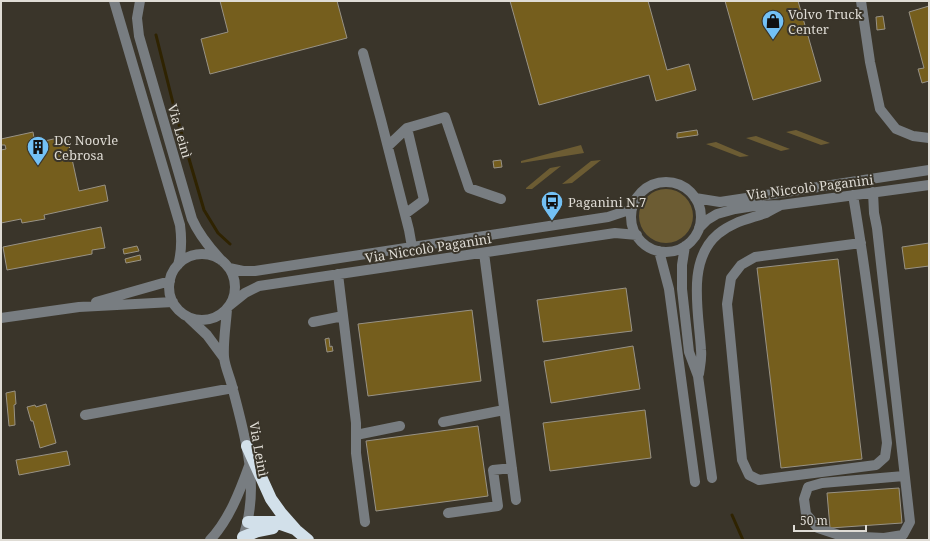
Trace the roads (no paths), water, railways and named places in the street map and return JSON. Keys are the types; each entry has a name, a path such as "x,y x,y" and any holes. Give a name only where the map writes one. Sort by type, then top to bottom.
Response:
{"highway":[{"path":"247,446 271,498 281,513 296,530 308,540"},
{"path":"248,522 276,522 296,530"},
{"path":"243,538 258,531 277,528 281,525"}],"street":[{"name":"Via Leinì","path":"114,1 180,225 182,252 178,265"},
{"name":"Via Leinì","path":"140,1 137,18 139,36 192,219 199,234 209,248 221,260"},
{"path":"861,1 870,62 880,109 896,129 913,136 929,138"},
{"path":"362,53 388,146 412,247"},
{"path":"388,146 407,128 445,117 470,188 501,199"},
{"path":"405,214 424,200 407,128"},
{"name":"Via Niccolò Paganini","path":"696,198 720,202 929,170"},
{"path":"666,182 678,184 688,190 696,198 700,208 701,218 699,228 693,238 685,246 672,250 659,250 642,242 633,227 631,218 632,209 636,198 644,189 654,184 666,182"},
{"name":"Via Niccolò Paganini","path":"699,228 707,220 717,214 735,209 754,206 781,205 929,185"},
{"path":"874,192 874,213 910,522 903,535 884,538 842,536 818,528 806,514 804,499 808,487 822,484 904,476"},
{"path":"853,195 861,243 871,315 887,443 885,457 876,465 759,480 749,475 742,460 727,304 731,278 741,265 755,257 861,243"},
{"path":"698,376 701,352 697,301 697,276 704,251 718,234 739,221 766,213 781,205"},
{"name":"Via Niccolò Paganini","path":"229,268 243,271 255,271 608,217 632,209"},
{"name":"Via Niccolò Paganini","path":"228,307 245,293 259,286 614,233 637,235"},
{"path":"685,246 682,265 682,289 689,352 698,376 712,478"},
{"path":"659,250 669,289 694,482"},
{"path":"484,252 516,500"},
{"path":"200,254 211,255 221,260 229,268 234,278 235,288 233,299 228,307 219,316 199,320 188,317 180,311 173,302 170,292 170,281 174,271 178,265 190,257 200,254"},
{"path":"338,274 356,423 356,452 365,522"},
{"path":"79,307 170,281"},
{"path":"1,318 79,307 173,302"},
{"name":"Via Leinì","path":"228,307 224,334 224,358 247,446 252,486 248,522 243,538"},
{"path":"313,322 343,316"},
{"name":"Via Leinì","path":"188,317 207,334 224,358"},
{"path":"85,415 233,388"},
{"path":"443,422 504,410"},
{"path":"356,435 400,426"},
{"path":"210,540 217,532 235,500 250,462"},
{"path":"448,513 498,506 493,470 512,468"}],"waterway":[{"path":"156,35 175,111 204,210 218,233 230,244"},
{"path":"732,515 743,540"}],"place":[{"name":"Volvo Truck Center","path":"773,40"},
{"name":"DC Noovle Cebrosa","path":"38,166"},
{"name":"Paganini N.7","path":"552,222"}]}
